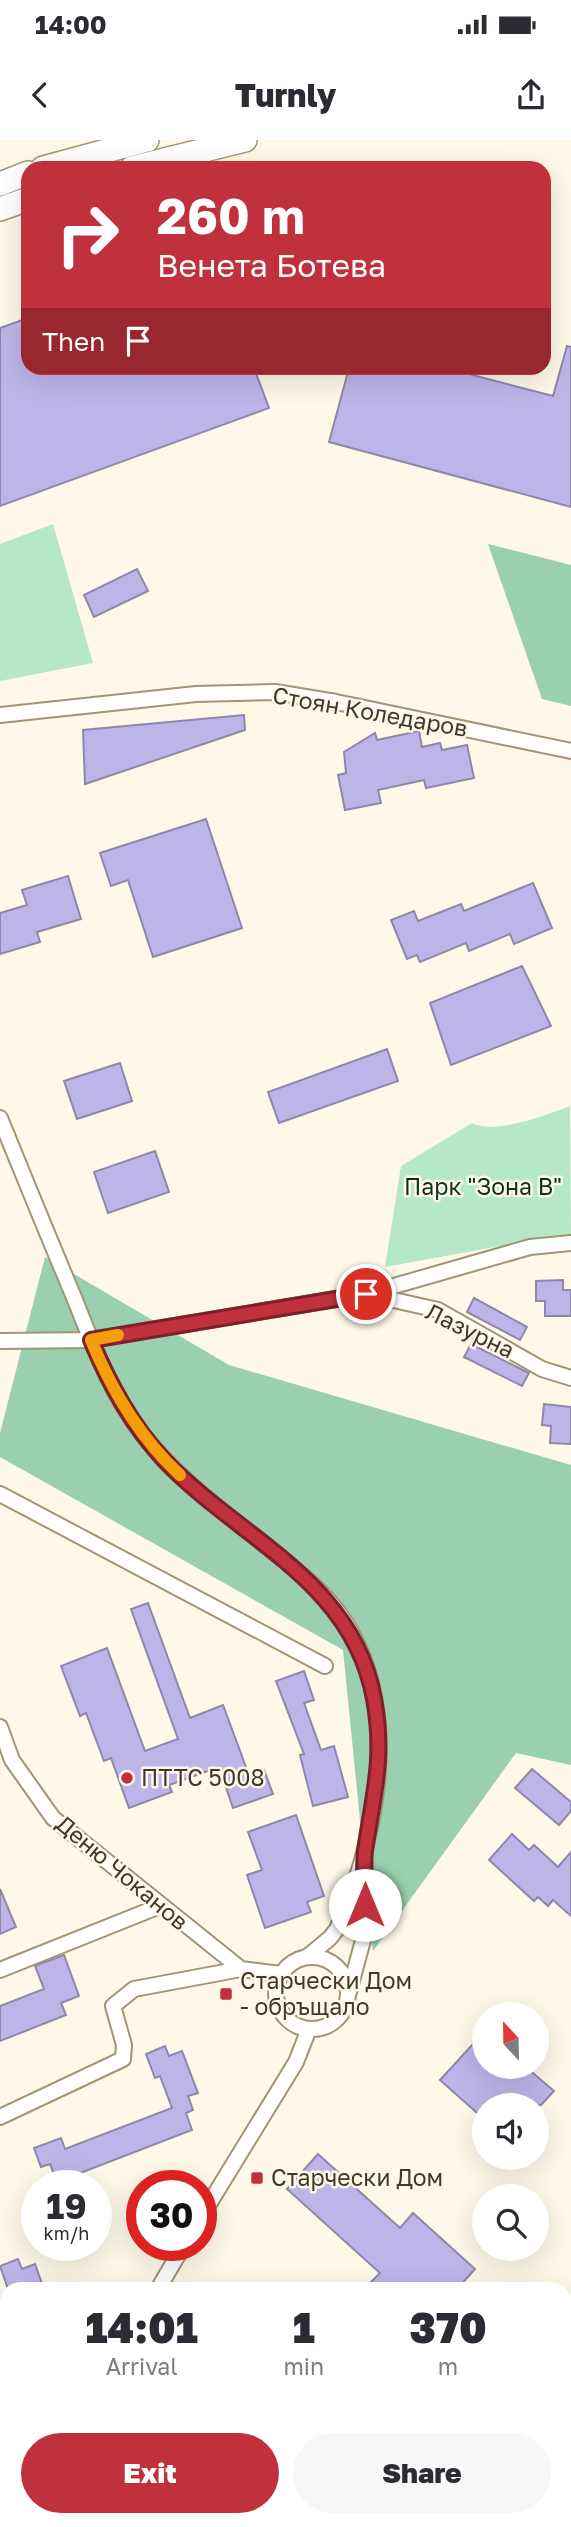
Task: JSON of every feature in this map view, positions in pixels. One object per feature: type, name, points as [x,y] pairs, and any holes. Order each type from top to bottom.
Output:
[{"type":"main road","points":[[69,161],[147,140]]},
{"type":"main road","points":[[160,161],[245,140]]},
{"type":"main road","points":[[0,184],[21,176]]},
{"type":"main road","points":[[0,209],[21,202]]},
{"type":"street","name":"Стоян Коледаров","points":[[0,715],[196,694],[275,692],[336,702],[571,751]]},
{"type":"street","points":[[0,1118],[91,1340],[117,1396],[140,1432],[180,1475],[314,1585],[346,1624],[370,1682],[378,1734],[379,1769],[365,1852],[365,1933],[345,2007],[332,2022],[323,2027],[309,2029],[292,2022],[280,2009],[276,1991],[281,1974],[288,1965],[307,1957],[337,1929],[365,1852]]},
{"type":"street","points":[[0,1341],[91,1340],[366,1294],[530,1247],[571,1243]]},
{"type":"street","name":"Лазурна","points":[[366,1294],[438,1310],[542,1369],[571,1378]]},
{"type":"street","points":[[0,1494],[98,1548],[325,1665]]},
{"type":"street","name":"Деню Чоканов","points":[[0,1727],[12,1760],[53,1818],[241,1969]]},
{"type":"street","points":[[0,1970],[160,1906]]},
{"type":"street","points":[[307,1957],[318,1957],[338,1967],[348,1986],[348,1997]]},
{"type":"street","points":[[0,2117],[123,2059],[124,2045],[113,2006],[134,1989],[241,1969],[281,1974]]},
{"type":"street","points":[[217,2191],[296,2062],[309,2029]]},
{"type":"street","points":[[162,2282],[175,2261]]},
{"type":"green space","points":[[53,524],[93,663],[0,681],[0,544]]},
{"type":"green space","points":[[488,544],[571,565],[571,706],[542,699]]},
{"type":"green space","name":"Парк \"Зона В\"","points":[[570,1106],[571,1239],[549,1237],[385,1267],[401,1166],[472,1123],[493,1127],[507,1125]]},
{"type":"green space","points":[[45,1257],[229,1365],[571,1465],[571,1765],[516,1753],[373,1951],[343,1650],[0,1457],[0,1433]]},
{"type":"building","points":[[21,320],[21,375],[257,375],[269,408],[0,506],[0,328]]},
{"type":"building","points":[[567,346],[571,347],[571,507],[329,442],[347,375],[473,375],[553,396]]},
{"type":"building","points":[[137,569],[148,591],[94,617],[84,595]]},
{"type":"building","points":[[244,715],[245,730],[85,784],[83,730]]},
{"type":"building","points":[[419,731],[422,747],[440,743],[442,750],[467,745],[474,778],[426,788],[424,780],[378,790],[381,803],[345,810],[338,775],[346,773],[344,752],[375,733],[377,740]]},
{"type":"building","points":[[206,819],[242,928],[153,957],[128,880],[111,886],[100,853]]},
{"type":"building","points":[[68,876],[81,919],[37,932],[40,942],[0,954],[0,913],[27,905],[22,890]]},
{"type":"building","points":[[533,883],[552,928],[514,944],[510,934],[469,951],[466,943],[420,962],[417,955],[407,959],[391,920],[414,911],[418,921],[461,904],[464,911]]},
{"type":"building","points":[[522,966],[551,1026],[451,1065],[430,1003]]},
{"type":"building","points":[[387,1049],[398,1081],[279,1123],[268,1092]]},
{"type":"building","points":[[120,1063],[132,1101],[77,1119],[64,1081]]},
{"type":"building","points":[[155,1151],[169,1192],[108,1213],[94,1172]]},
{"type":"building","points":[[563,1280],[563,1290],[571,1290],[571,1316],[545,1316],[545,1301],[536,1301],[536,1281]]},
{"type":"building","points":[[474,1298],[527,1327],[520,1340],[467,1312]]},
{"type":"building","points":[[471,1344],[529,1373],[522,1386],[464,1357]]},
{"type":"building","points":[[544,1404],[571,1407],[571,1444],[550,1443],[551,1426],[542,1425]]},
{"type":"building","points":[[148,1603],[190,1718],[223,1705],[249,1775],[264,1770],[273,1794],[233,1808],[219,1767],[169,1785],[172,1792],[129,1808],[111,1758],[104,1761],[86,1713],[80,1716],[61,1666],[107,1648],[145,1751],[178,1739],[131,1609]]},
{"type":"building","points":[[304,1671],[314,1700],[304,1703],[321,1750],[334,1746],[348,1797],[313,1806],[300,1755],[304,1754],[276,1681]]},
{"type":"building","points":[[532,1769],[571,1802],[571,1811],[559,1825],[515,1788]]},
{"type":"building","points":[[296,1815],[324,1896],[307,1902],[311,1912],[265,1928],[247,1875],[262,1870],[248,1832]]},
{"type":"building","points":[[512,1834],[529,1850],[534,1845],[558,1867],[571,1852],[571,1916],[553,1900],[548,1906],[538,1897],[534,1901],[489,1860]]},
{"type":"building","points":[[0,1889],[16,1927],[0,1934]]},
{"type":"building","points":[[64,1955],[79,1996],[61,2003],[66,2015],[0,2041],[0,2006],[44,1989],[35,1966]]},
{"type":"building","points":[[472,2045],[472,2079],[540,2079],[554,2091],[549,2096],[549,2093],[472,2093],[472,2108],[440,2080]]},
{"type":"building","points":[[165,2046],[169,2056],[182,2051],[198,2093],[188,2096],[193,2110],[186,2113],[192,2130],[88,2170],[52,2170],[50,2164],[41,2167],[34,2148],[61,2138],[65,2149],[172,2108],[160,2076],[155,2078],[146,2054]]},
{"type":"building","points":[[318,2154],[400,2228],[413,2213],[475,2269],[463,2282],[371,2282],[380,2273],[287,2189]]},
{"type":"building","points":[[18,2259],[22,2269],[35,2264],[41,2282],[6,2282],[0,2266]]},
{"type":"slow traffic","points":[[118,1335],[91,1340],[117,1396],[140,1432],[180,1475]]},
{"type":"place","name":"ПТТС 5008","points":[[127,1778]]},
{"type":"place","name":"Старчески Дом - обръщало","points":[[226,1994]]},
{"type":"place","name":"Старчески Дом","points":[[257,2178]]},
{"type":"route","points":[[365,1905],[365,1852],[373,1815],[379,1752],[374,1698],[356,1644],[346,1624],[314,1585],[180,1475],[155,1450],[117,1396],[91,1340],[366,1294]]}]
